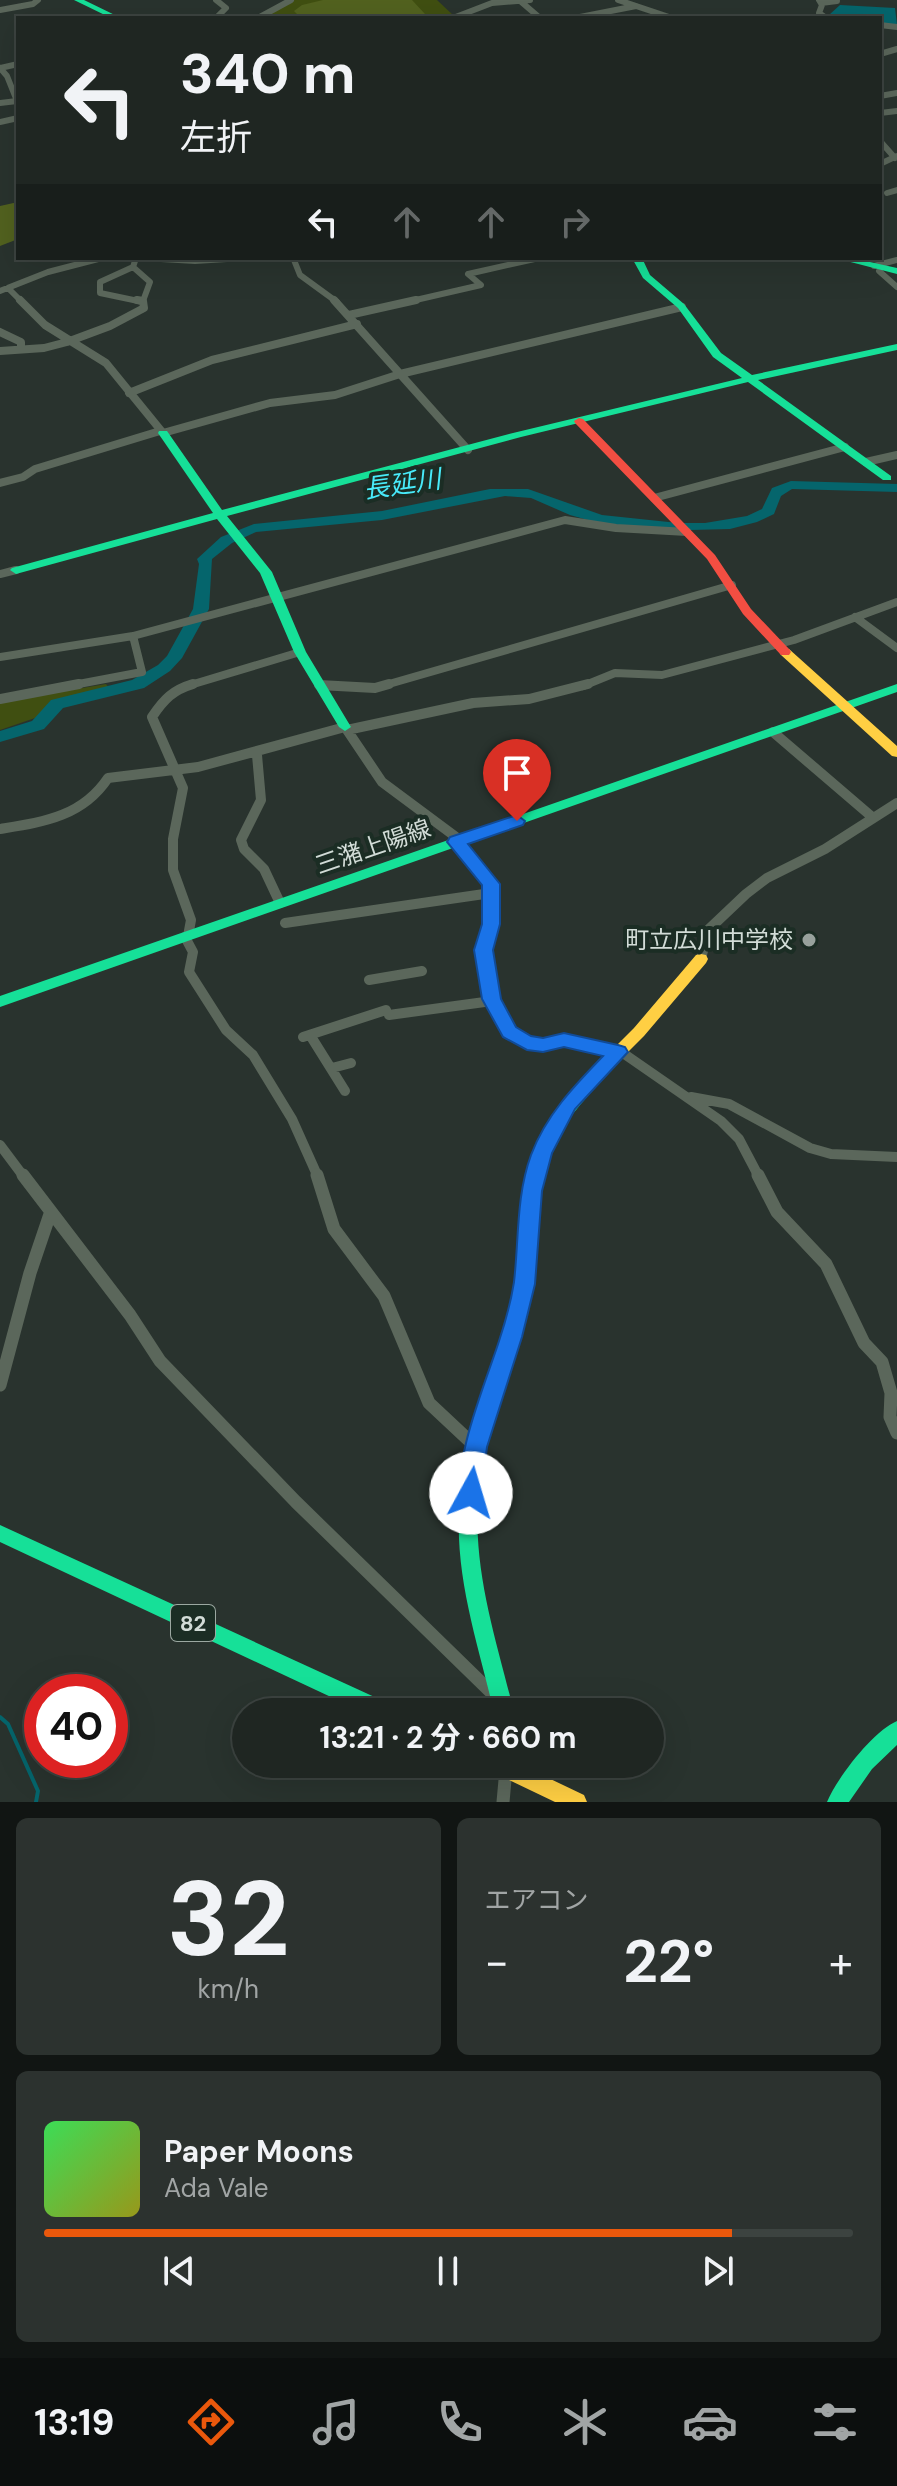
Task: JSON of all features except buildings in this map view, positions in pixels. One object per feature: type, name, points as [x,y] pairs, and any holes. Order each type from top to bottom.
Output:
[{"type":"main road","points":[[78,0],[113,16]]},
{"type":"main road","points":[[638,260],[646,276],[682,307],[717,355],[893,481]]},
{"type":"main road","points":[[850,260],[897,271]]},
{"type":"main road","points":[[16,570],[579,421],[750,378],[897,347]]},
{"type":"main road","points":[[579,421],[686,531],[777,645],[897,753]]},
{"type":"main road","points":[[161,432],[190,476],[258,558],[300,652],[346,728]]},
{"type":"main road","name":"三潴上陽線","points":[[0,1002],[897,688]]},
{"type":"main road","points":[[501,1698],[475,1578],[468,1516],[476,1447],[525,1284],[531,1191],[542,1153],[568,1104],[639,1032],[701,959]]},
{"type":"main road","name":"82","points":[[0,1533],[355,1698]]},
{"type":"main road","points":[[837,1802],[865,1762],[897,1731]]},
{"type":"main road","points":[[529,1778],[577,1802]]},
{"type":"street","points":[[0,10],[33,4],[38,0]]},
{"type":"street","points":[[216,0],[226,8],[218,16]]},
{"type":"street","points":[[262,16],[291,0]]},
{"type":"street","points":[[458,16],[492,3],[530,0]]},
{"type":"street","points":[[618,0],[666,16]]},
{"type":"street","points":[[520,1],[538,16]]},
{"type":"street","points":[[820,1],[837,1]]},
{"type":"street","points":[[585,16],[636,6]]},
{"type":"street","points":[[609,11],[615,16]]},
{"type":"street","points":[[0,68],[7,76],[16,98]]},
{"type":"street","points":[[887,193],[897,190]]},
{"type":"street","points":[[94,260],[48,272],[4,289],[45,325],[106,363],[161,432]]},
{"type":"street","points":[[178,260],[211,260]]},
{"type":"street","points":[[294,260],[300,275],[337,302],[468,450]]},
{"type":"street","points":[[349,315],[481,285],[468,274],[530,260]]},
{"type":"street","points":[[897,260],[884,261],[877,268],[897,287]]},
{"type":"street","points":[[0,351],[21,346],[48,347],[122,323],[144,308],[143,301],[150,282],[134,262],[100,282],[100,293],[143,301]]},
{"type":"street","points":[[0,483],[23,477],[35,469],[270,403],[335,395],[400,374],[682,307]]},
{"type":"street","points":[[129,393],[155,380],[241,350],[357,324]]},
{"type":"street","points":[[0,332],[21,342],[21,346]]},
{"type":"street","points":[[654,498],[845,447]]},
{"type":"street","points":[[866,462],[897,455]]},
{"type":"street","points":[[0,657],[133,636],[565,520],[616,528],[686,531]]},
{"type":"street","points":[[0,574],[16,570]]},
{"type":"street","points":[[319,685],[375,688],[732,585]]},
{"type":"street","points":[[0,829],[63,816],[91,803],[108,778],[174,773],[257,755],[346,728],[473,703],[529,699],[576,689],[615,673],[662,675],[777,645],[897,602]]},
{"type":"street","points":[[855,617],[897,648]]},
{"type":"street","points":[[0,699],[142,672],[133,636]]},
{"type":"street","points":[[300,652],[177,689],[169,694],[152,717],[183,788],[173,839],[173,870],[183,905],[191,920],[187,936],[193,952],[189,972],[226,1030],[253,1055],[292,1119],[321,1184],[334,1229],[384,1296],[424,1395],[476,1447]]},
{"type":"street","points":[[346,728],[382,782],[458,841],[491,884],[491,924],[484,950],[492,1001],[510,1032],[527,1043],[543,1045],[564,1040],[619,1052],[689,1097],[739,1139],[777,1212],[826,1264],[864,1343],[882,1362],[891,1393],[890,1417],[897,1433]]},
{"type":"street","points":[[773,732],[871,816]]},
{"type":"street","points":[[257,755],[262,803],[241,840],[244,849],[264,869],[280,903]]},
{"type":"street","points":[[701,959],[708,930],[746,894],[779,871],[825,849],[871,816],[897,803]]},
{"type":"street","points":[[285,923],[491,893]]},
{"type":"street","points":[[369,980],[422,971]]},
{"type":"street","points":[[345,1091],[307,1036],[388,1012],[492,1001]]},
{"type":"street","points":[[332,1068],[351,1063]]},
{"type":"street","points":[[689,1097],[741,1109],[810,1148],[831,1154],[897,1157]]},
{"type":"street","points":[[0,1145],[130,1315],[160,1361],[493,1698]]},
{"type":"street","points":[[0,1385],[30,1273],[50,1214]]},
{"type":"street","points":[[503,1778],[503,1802]]},
{"type":"green space","points":[[293,0],[437,0],[454,16],[265,16]]},
{"type":"green space","points":[[323,0],[412,0],[425,14],[299,16],[294,11],[302,5]]},
{"type":"green space","points":[[16,202],[16,240],[0,246],[0,206]]},
{"type":"green space","points":[[106,684],[110,689],[63,699],[49,705],[35,718],[0,730],[0,702]]},
{"type":"water","points":[[840,5],[895,8],[897,25],[882,24],[882,16],[829,15]]},
{"type":"waterway","name":"長延川","points":[[0,737],[38,725],[57,704],[138,684],[164,668],[174,658],[201,609],[204,559],[226,540],[254,528],[382,516],[475,495],[505,492],[536,495],[602,520],[678,528],[705,527],[752,519],[769,511],[775,494],[791,485],[897,488]]},
{"type":"waterway","points":[[0,1717],[8,1724],[38,1791],[36,1802]]},
{"type":"traffic: fast","points":[[78,0],[113,16]]},
{"type":"traffic: fast","points":[[638,260],[646,276],[681,306],[717,355],[887,478]]},
{"type":"traffic: fast","points":[[849,260],[897,271]]},
{"type":"traffic: fast","points":[[16,570],[517,435],[897,347]]},
{"type":"traffic: fast","points":[[163,433],[205,496],[266,572],[300,652],[345,727]]},
{"type":"traffic: fast","points":[[0,1002],[897,688]]},
{"type":"traffic: fast","points":[[501,1698],[471,1565],[470,1486],[482,1429],[524,1287],[533,1188],[541,1155],[564,1112],[595,1076]]},
{"type":"traffic: fast","points":[[0,1533],[355,1698]]},
{"type":"traffic: fast","points":[[837,1802],[865,1762],[897,1731]]},
{"type":"traffic: slow","points":[[785,652],[897,753]]},
{"type":"traffic: slow","points":[[595,1076],[639,1032],[701,959]]},
{"type":"traffic: slow","points":[[526,1778],[577,1802]]},
{"type":"traffic: jam","points":[[579,421],[711,557],[747,611],[785,652]]},
{"type":"place","name":"町立広川中学校","points":[[809,940]]},
{"type":"route","points":[[471,1493],[476,1447],[525,1284],[531,1191],[542,1153],[568,1104],[618,1052],[564,1040],[543,1045],[527,1043],[510,1032],[491,999],[484,950],[491,924],[491,884],[456,842],[517,821]]}]
